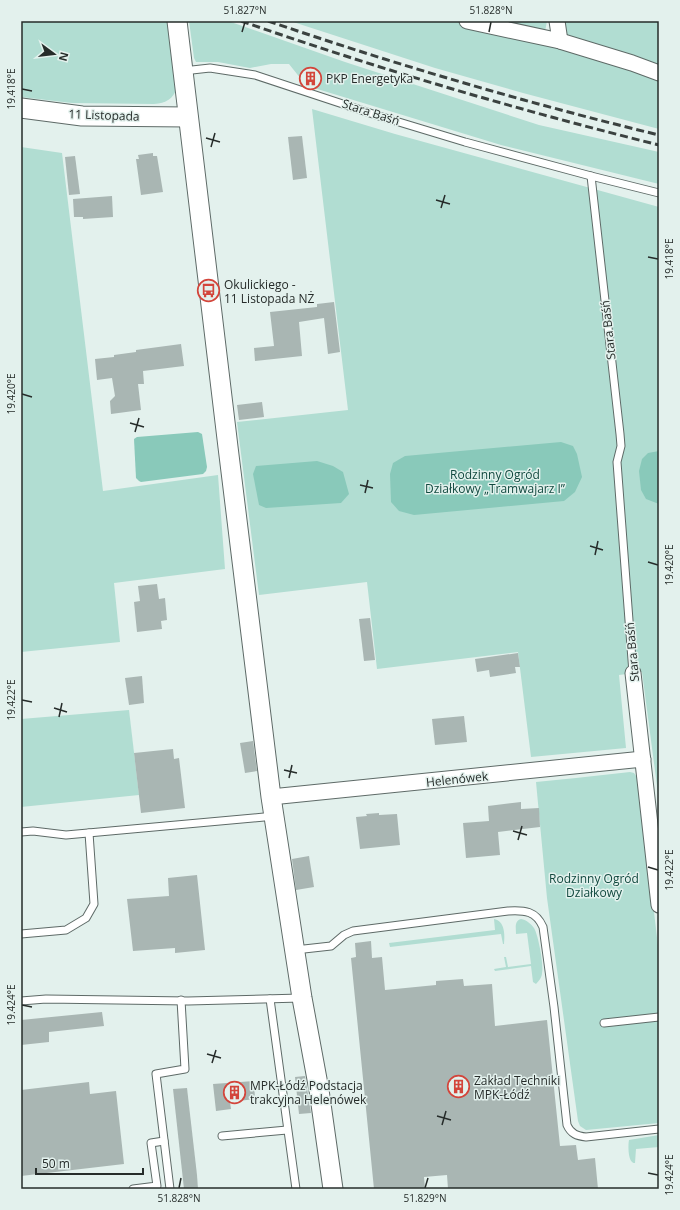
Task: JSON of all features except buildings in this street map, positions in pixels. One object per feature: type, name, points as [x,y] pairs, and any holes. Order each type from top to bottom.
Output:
[{"type":"street","points":[[177,21],[271,797],[294,950],[318,1082],[333,1189]]},
{"type":"street","points":[[467,21],[560,41],[632,63],[659,73]]},
{"type":"street","points":[[557,21],[560,41]]},
{"type":"street","name":"11 Listopada","points":[[21,108],[82,116],[188,117]]},
{"type":"street","name":"Stara Baśń","points":[[634,673],[657,875],[659,905]]},
{"type":"street","name":"Helenówek","points":[[271,797],[643,760]]},
{"type":"lane","name":"Stara Baśń","points":[[183,71],[210,68],[255,75],[379,116],[591,176],[620,434],[621,446],[617,462],[634,673]]},
{"type":"lane","points":[[591,176],[659,193]]},
{"type":"lane","points":[[21,832],[33,831],[66,835],[264,817]]},
{"type":"lane","points":[[21,934],[66,930],[86,918],[94,904],[89,833]]},
{"type":"lane","points":[[294,950],[331,946],[344,934],[353,931],[508,911],[523,911],[535,915],[544,927],[567,1125],[569,1129],[575,1135],[586,1137],[659,1129]]},
{"type":"lane","points":[[21,1001],[46,999],[181,1000],[302,998]]},
{"type":"lane","points":[[270,999],[296,1189]]},
{"type":"lane","points":[[170,1189],[156,1074],[185,1070],[181,1000]]},
{"type":"lane","points":[[604,1023],[659,1017]]},
{"type":"lane","points":[[222,1136],[288,1130]]},
{"type":"lane","points":[[133,1189],[157,1186],[151,1143],[164,1141]]},
{"type":"green space","points":[[21,21],[171,21],[177,88],[171,98],[162,103],[154,104],[72,103],[21,97]]},
{"type":"green space","points":[[189,21],[228,21],[345,62],[539,125],[659,152],[659,184],[501,145],[314,88],[320,75],[308,69],[301,79],[289,64],[271,64],[250,68],[218,62],[196,62],[194,58]]},
{"type":"green space","points":[[290,21],[547,21],[544,37],[566,43],[564,21],[659,21],[659,129],[435,68]]},
{"type":"green space","name":"Rodzinny Ogród Działkowy „Tramwajarz I”","points":[[312,109],[395,134],[659,207],[659,801],[642,672],[619,675],[626,748],[531,757],[518,652],[377,669],[367,582],[259,595],[237,422],[348,410]]},
{"type":"green space","points":[[21,147],[62,153],[103,491],[218,475],[225,569],[114,583],[120,642],[21,652]]},
{"type":"green space","points":[[129,710],[139,795],[21,807],[21,719]]},
{"type":"green space","name":"Rodzinny Ogród Działkowy","points":[[630,772],[634,773],[638,779],[659,954],[659,1123],[586,1130],[580,1126],[578,1121],[547,898],[536,782]]},
{"type":"green space","points":[[494,919],[500,922],[504,929],[504,944],[501,934],[390,947],[389,943],[495,930]]},
{"type":"green space","points":[[521,919],[529,922],[534,928],[539,943],[542,974],[536,984],[533,982],[531,966],[495,971],[494,969],[506,967],[504,957],[506,957],[508,967],[531,964],[527,933],[516,934],[516,923]]},
{"type":"green space","points":[[659,1135],[659,1147],[636,1149],[635,1163],[633,1163],[629,1155],[629,1140]]},
{"type":"shaded area","points":[[198,432],[202,434],[207,467],[203,474],[141,482],[136,478],[134,439],[137,437]]},
{"type":"shaded area","points":[[561,442],[573,446],[577,454],[582,477],[575,492],[564,501],[414,515],[399,511],[391,502],[390,474],[393,463],[405,456]]},
{"type":"shaded area","points":[[659,451],[659,504],[646,499],[641,490],[639,471],[642,459],[648,453]]},
{"type":"shaded area","points":[[317,461],[333,466],[343,472],[349,494],[341,503],[266,508],[259,505],[253,474],[256,466]]},
{"type":"railway","points":[[241,21],[345,56],[449,88],[554,118],[659,145]]},
{"type":"railway","points":[[268,21],[365,53],[462,82],[560,110],[659,135]]},
{"type":"place","name":"PKP Energetyka","points":[[311,78]]},
{"type":"place","name":"Okulickiego - 11 Listopada NŻ","points":[[209,291]]},
{"type":"place","name":"Zakład Techniki MPK-Łódź","points":[[459,1087]]},
{"type":"place","name":"MPK-Łódź Podstacja trakcyjna Helenówek","points":[[234,1092]]}]
